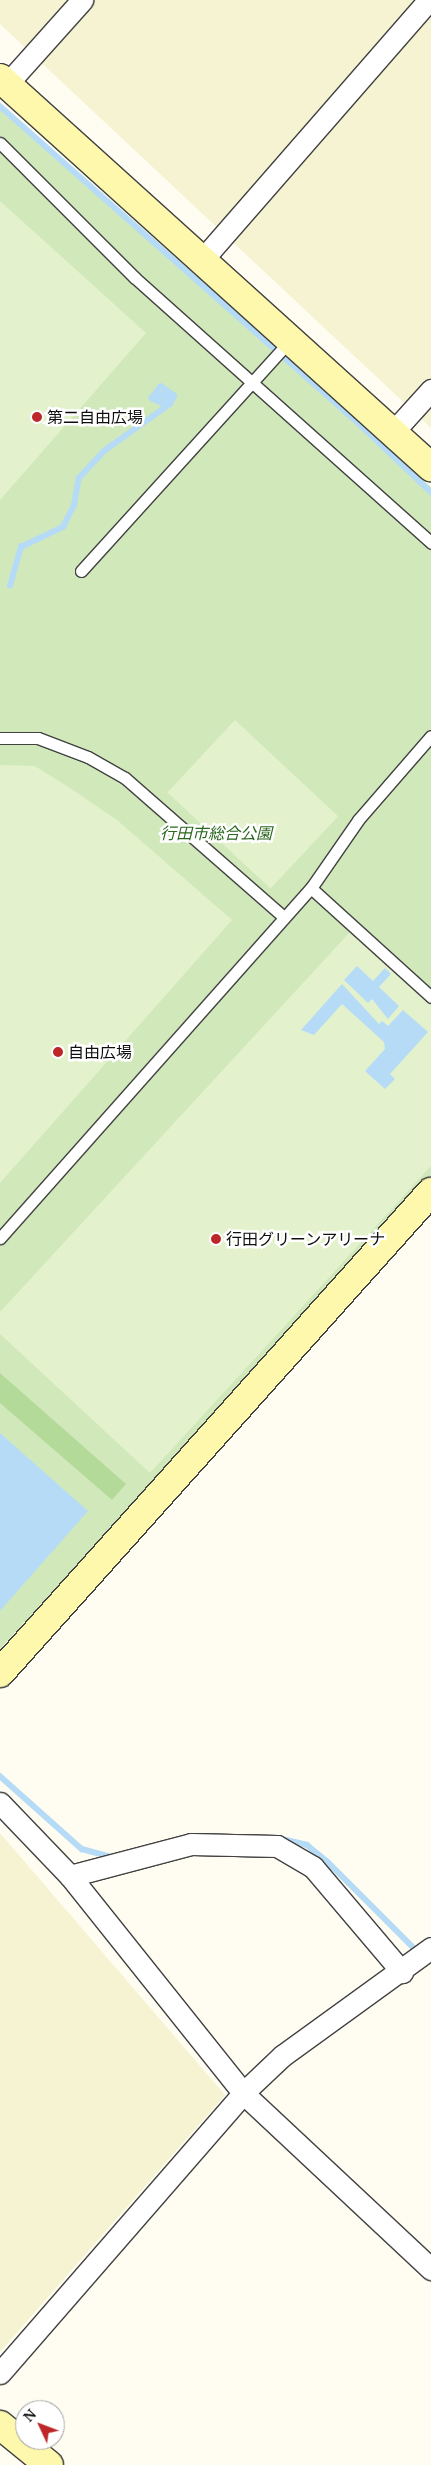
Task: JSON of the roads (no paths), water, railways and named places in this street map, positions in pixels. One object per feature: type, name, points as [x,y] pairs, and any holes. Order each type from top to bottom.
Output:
[{"type":"street","points":[[82,0],[4,81],[202,260],[292,337],[431,467]]},
{"type":"street","points":[[202,260],[429,0]]},
{"type":"street","points":[[393,432],[431,390]]},
{"type":"street","points":[[0,1673],[431,1193]]},
{"type":"street","points":[[0,1803],[70,1876],[243,2093],[431,2269]]},
{"type":"street","points":[[70,1876],[191,1844],[277,1846],[313,1866],[402,1972]]},
{"type":"street","points":[[0,2373],[243,2093],[282,2056],[402,1972],[431,1948]]},
{"type":"street","points":[[0,2424],[49,2465]]},
{"type":"lane","points":[[0,143],[134,277],[250,383],[431,543]]},
{"type":"lane","points":[[81,571],[292,337]]},
{"type":"lane","points":[[0,1238],[311,888],[358,820],[431,736]]},
{"type":"lane","points":[[0,738],[38,738],[88,756],[125,778],[284,917]]},
{"type":"lane","points":[[311,888],[431,997]]},
{"type":"water","points":[[357,966],[373,981],[385,968],[391,974],[379,987],[399,1006],[388,1019],[372,999],[368,1003],[344,980]]},
{"type":"water","points":[[342,984],[379,1024],[382,1021],[388,1026],[403,1010],[428,1032],[390,1074],[395,1079],[385,1089],[365,1071],[385,1049],[384,1042],[342,1004],[314,1035],[301,1030]]},
{"type":"water","points":[[0,1433],[88,1511],[0,1611]]},
{"type":"waterway","points":[[0,106],[353,418],[431,492]]},
{"type":"waterway","points":[[10,586],[21,547],[63,527],[74,505],[79,478],[104,451],[170,404],[174,396],[161,387],[152,398],[162,403],[168,399],[167,394],[157,396],[163,396]]},
{"type":"waterway","points":[[0,1776],[82,1849],[109,1856]]},
{"type":"waterway","points":[[282,1839],[307,1845],[328,1862],[418,1952]]},
{"type":"place","name":"第二自由広場","points":[[37,417]]},
{"type":"place","name":"自由広場","points":[[58,1052]]},
{"type":"place","name":"行田グリーンアリーナ","points":[[216,1239]]},
{"type":"park label","name":"行田市総合公園","points":[[216,833]]}]
